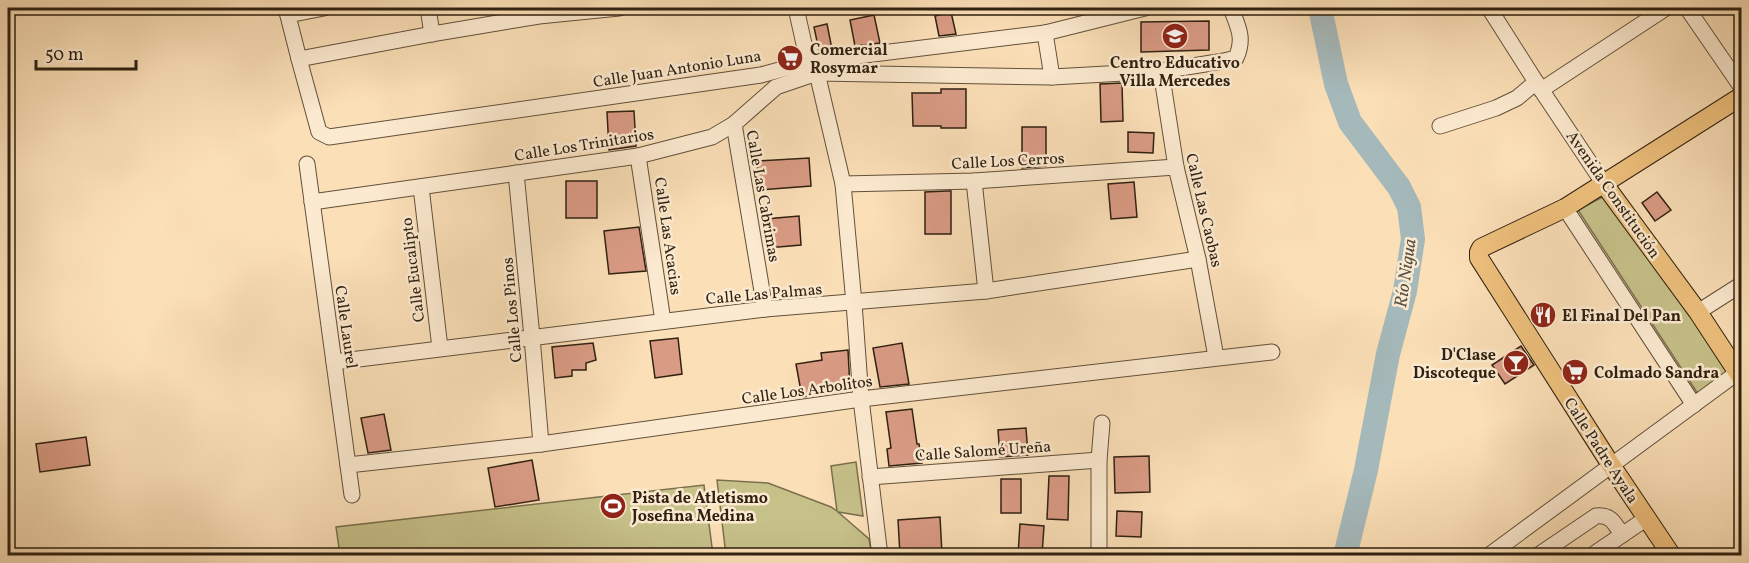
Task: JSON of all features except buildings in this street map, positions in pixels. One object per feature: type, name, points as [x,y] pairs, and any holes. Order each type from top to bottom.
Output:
[{"type":"main road","points":[[1565,208],[1742,96]]},
{"type":"main road","name":"Avenida Constitución","points":[[1604,184],[1698,312],[1739,376]]},
{"type":"main road","name":"Calle Padre Ayala","points":[[1565,208],[1481,248],[1479,258],[1611,465],[1672,555]]},
{"type":"street","points":[[324,8],[287,11],[299,60],[539,16],[619,8]]},
{"type":"street","points":[[428,8],[432,34]]},
{"type":"street","points":[[796,8],[843,184],[861,399],[880,555]]},
{"type":"street","name":"Calle Juan Antonio Luna","points":[[299,60],[319,132],[328,137],[1045,33],[1144,8]]},
{"type":"street","name":"Calle Los Trinitarios","points":[[312,202],[638,156],[712,137],[734,124],[776,87],[812,67],[1052,77],[1161,71],[1224,61],[1236,58],[1241,47],[1240,34],[1231,8]]},
{"type":"street","name":"Avenida Constitución","points":[[1489,8],[1604,184]]},
{"type":"street","points":[[1440,126],[1496,108],[1517,98],[1666,8]]},
{"type":"street","points":[[1687,8],[1742,88]]},
{"type":"street","points":[[1045,33],[1052,77]]},
{"type":"street","name":"Calle Las Caobas","points":[[1161,71],[1176,167],[1198,259],[1216,357]]},
{"type":"street","name":"Calle Las Cabrimas","points":[[734,124],[765,309]]},
{"type":"street","name":"Calle Las Acacias","points":[[638,156],[663,321]]},
{"type":"street","name":"Calle Laurel","points":[[306,164],[352,495]]},
{"type":"street","name":"Calle Los Cerros","points":[[843,184],[974,181],[1176,167]]},
{"type":"street","name":"Calle Los Pinos","points":[[516,173],[541,444]]},
{"type":"street","points":[[974,181],[986,291]]},
{"type":"street","name":"Calle Eucalipto","points":[[421,187],[440,348]]},
{"type":"street","points":[[1565,208],[1694,405]]},
{"type":"street","name":"Calle Las Palmas","points":[[334,362],[765,309],[986,291],[1198,259]]},
{"type":"street","points":[[1698,312],[1742,284]]},
{"type":"street","name":"Calle Los Arbolitos","points":[[348,465],[541,444],[861,399],[1272,352]]},
{"type":"street","points":[[1488,555],[1694,405],[1739,376]]},
{"type":"street","points":[[1097,555],[1099,552],[1099,460],[1102,423]]},
{"type":"street","name":"Calle Salomé Ureña","points":[[870,477],[1099,460]]},
{"type":"street","points":[[1537,555],[1596,516],[1610,518],[1622,535]]},
{"type":"street","points":[[1591,555],[1647,518]]},
{"type":"shaded area","points":[[1608,194],[1732,369],[1698,394],[1578,210]]},
{"type":"shaded area","points":[[856,462],[863,516],[838,512],[869,539],[872,555],[726,555],[717,480],[768,483],[837,511],[831,466]]},
{"type":"shaded area","name":"Pista de Atletismo Josefina Medina","points":[[704,485],[713,555],[340,555],[336,527]]},
{"type":"waterway","name":"Río Nigua","points":[[1320,8],[1336,84],[1350,122],[1399,187],[1409,207],[1413,239],[1405,291],[1388,354],[1366,470],[1345,556]]},
{"type":"place","name":"Centro Educativo Villa Mercedes","points":[[1175,36]]},
{"type":"place","name":"Comercial Rosymar","points":[[790,58]]},
{"type":"place","name":"El Final Del Pan","points":[[1543,315]]},
{"type":"place","name":"D'Clase Discoteque","points":[[1516,363]]},
{"type":"place","name":"Colmado Sandra","points":[[1575,372]]},
{"type":"place","name":"Pista de Atletismo Josefina Medina","points":[[613,506]]}]
